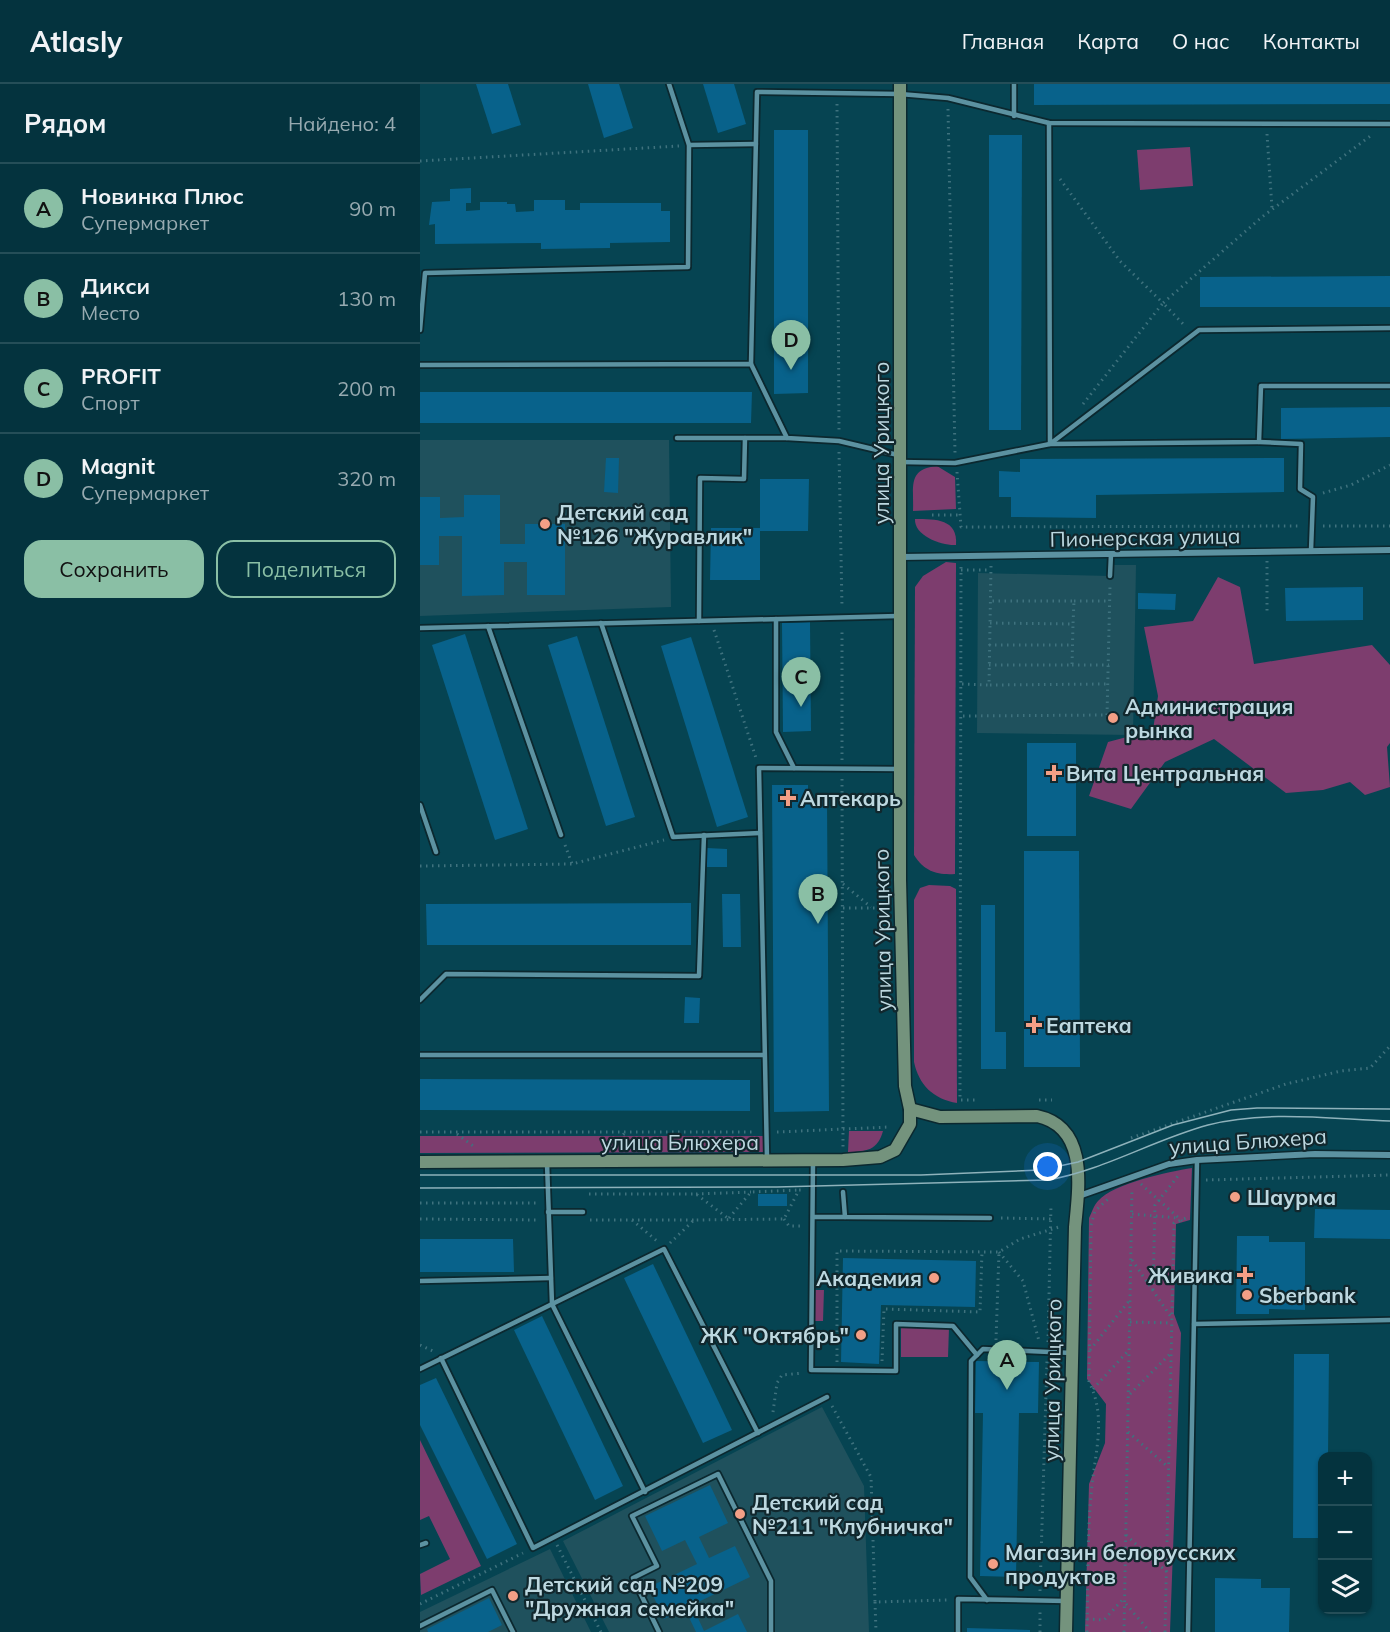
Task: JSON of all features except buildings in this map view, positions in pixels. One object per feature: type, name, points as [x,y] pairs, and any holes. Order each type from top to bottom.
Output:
[{"type":"street","name":"улица Урицкого","points":[[900,89],[904,1086],[910,1109],[940,1118],[1036,1116],[1047,1118],[1069,1136],[1074,1148],[1078,1162],[1078,1197],[1075,1227],[1066,1632]]},
{"type":"street","name":"Пионерская улица","points":[[901,557],[1390,550]]},
{"type":"street","name":"улица Блюхера","points":[[420,1162],[767,1161],[880,1157],[895,1150],[910,1124],[910,1109]]},
{"type":"street","name":"улица Блюхера","points":[[1078,1197],[1169,1164],[1197,1160],[1315,1154],[1390,1155]]},
{"type":"lane","points":[[420,330],[425,273],[688,267],[689,145],[669,84]]},
{"type":"lane","points":[[792,84],[792,92]]},
{"type":"lane","points":[[1014,84],[1014,116]]},
{"type":"lane","points":[[788,438],[751,364],[757,92],[900,89],[948,98],[1049,123],[1388,124]]},
{"type":"lane","points":[[1049,123],[1050,444]]},
{"type":"lane","points":[[689,145],[756,144]]},
{"type":"lane","points":[[1050,444],[1199,330],[1390,328]]},
{"type":"lane","points":[[420,365],[751,364]]},
{"type":"lane","points":[[1259,442],[1261,386],[1390,386]]},
{"type":"lane","points":[[677,438],[788,438],[839,441],[901,459],[955,463],[1050,444],[1259,442],[1301,444],[1300,489],[1313,497],[1311,551]]},
{"type":"lane","points":[[699,621],[700,478],[744,479],[745,438]]},
{"type":"lane","points":[[1110,554],[1110,576]]},
{"type":"lane","points":[[420,628],[901,616]]},
{"type":"lane","points":[[776,619],[776,732],[794,768]]},
{"type":"lane","points":[[601,623],[673,837],[760,833]]},
{"type":"lane","points":[[488,626],[561,835]]},
{"type":"lane","points":[[767,1161],[759,768],[901,769]]},
{"type":"lane","points":[[420,805],[436,852]]},
{"type":"lane","points":[[420,1000],[446,974],[699,976],[704,835]]},
{"type":"lane","points":[[420,1055],[764,1055]]},
{"type":"lane","points":[[813,1160],[812,1370],[896,1371],[896,1324],[953,1326],[977,1355]]},
{"type":"lane","points":[[1188,1632],[1197,1160]]},
{"type":"lane","points":[[547,1163],[552,1304],[645,1492]]},
{"type":"lane","points":[[843,1192],[844,1217]]},
{"type":"lane","points":[[548,1212],[583,1212]]},
{"type":"lane","points":[[813,1217],[990,1218]]},
{"type":"lane","points":[[420,1369],[664,1249],[758,1433]]},
{"type":"lane","points":[[420,1281],[551,1278]]},
{"type":"lane","points":[[1194,1324],[1390,1320]]},
{"type":"lane","points":[[987,1600],[970,1576],[971,1361],[984,1350],[1072,1353]]},
{"type":"lane","points":[[441,1358],[533,1548],[827,1397]]},
{"type":"lane","points":[[659,1632],[633,1578],[657,1566],[632,1516],[718,1474],[771,1581],[771,1632]]},
{"type":"lane","points":[[420,1545],[426,1543]]},
{"type":"lane","points":[[420,1626],[492,1590],[513,1632]]},
{"type":"lane","points":[[958,1632],[958,1599],[1066,1601]]},
{"type":"path","points":[[948,98],[955,463],[961,527],[1390,526]]},
{"type":"path","points":[[1266,123],[1272,209]]},
{"type":"path","points":[[1079,408],[1163,303],[1272,209],[1388,124]]},
{"type":"path","points":[[420,161],[689,145]]},
{"type":"path","points":[[1049,166],[1120,261],[1194,334]]},
{"type":"path","points":[[1313,497],[1327,490],[1351,485],[1390,465]]},
{"type":"path","points":[[932,515],[960,515]]},
{"type":"path","points":[[1267,552],[1267,614]]},
{"type":"path","points":[[989,685],[991,555]]},
{"type":"path","points":[[960,1100],[962,563]]},
{"type":"path","points":[[961,570],[991,570]]},
{"type":"path","points":[[963,716],[1107,716],[1110,576]]},
{"type":"path","points":[[990,601],[1110,602]]},
{"type":"path","points":[[1072,665],[1074,601]]},
{"type":"path","points":[[710,620],[759,768]]},
{"type":"path","points":[[990,623],[1073,624]]},
{"type":"path","points":[[989,645],[1073,645]]},
{"type":"path","points":[[989,664],[1109,665]]},
{"type":"path","points":[[962,684],[1108,684]]},
{"type":"path","points":[[842,801],[882,802]]},
{"type":"path","points":[[561,835],[572,864]]},
{"type":"path","points":[[420,866],[572,864],[673,837]]},
{"type":"path","points":[[843,884],[872,908]]},
{"type":"path","points":[[843,908],[883,908]]},
{"type":"path","points":[[1131,1138],[1286,1084],[1341,1071],[1370,1068],[1390,1046]]},
{"type":"path","points":[[420,1132],[766,1132],[889,1127]]},
{"type":"path","points":[[1198,1180],[1390,1174]]},
{"type":"path","points":[[1153,1290],[1155,1205],[1178,1176]]},
{"type":"path","points":[[1132,1214],[1181,1220],[1140,1184]]},
{"type":"path","points":[[1123,1191],[1132,1186],[1124,1632]]},
{"type":"path","points":[[784,1219],[799,1190]]},
{"type":"path","points":[[589,1194],[696,1194],[813,1190]]},
{"type":"path","points":[[728,1219],[751,1192]]},
{"type":"path","points":[[696,1194],[728,1219]]},
{"type":"path","points":[[1087,1632],[1092,1485],[1097,1453],[1098,1400],[1089,1382],[1092,1218],[1101,1203],[1113,1195]]},
{"type":"path","points":[[420,1203],[548,1203]]},
{"type":"path","points":[[1040,1632],[1052,1204]]},
{"type":"path","points":[[990,1218],[1051,1219]]},
{"type":"path","points":[[632,1220],[664,1249],[694,1220],[784,1219]]},
{"type":"path","points":[[784,1219],[789,1227],[813,1226]]},
{"type":"path","points":[[1165,1632],[1174,1223]]},
{"type":"path","points":[[837,1366],[837,1251],[999,1252],[1020,1239],[1050,1232],[1059,1227]]},
{"type":"path","points":[[881,1367],[884,1309],[980,1312],[982,1252]]},
{"type":"path","points":[[996,1350],[999,1252]]},
{"type":"path","points":[[999,1252],[1023,1281],[1032,1324],[1040,1345],[1048,1352]]},
{"type":"path","points":[[1131,1258],[1172,1318]]},
{"type":"path","points":[[1090,1350],[1130,1299]]},
{"type":"path","points":[[1130,1322],[1172,1323]]},
{"type":"path","points":[[1093,1389],[1130,1349]]},
{"type":"path","points":[[1129,1395],[1171,1353]]},
{"type":"path","points":[[765,1429],[772,1413],[777,1383],[782,1375],[800,1374],[812,1370]]},
{"type":"path","points":[[827,1397],[871,1477],[876,1632]]},
{"type":"path","points":[[1128,1432],[1168,1467]]},
{"type":"path","points":[[1126,1535],[1167,1572]]},
{"type":"path","points":[[554,1538],[602,1632]]},
{"type":"path","points":[[420,1602],[533,1548]]},
{"type":"path","points":[[1087,1619],[1104,1620],[1125,1597]]},
{"type":"path","points":[[875,1602],[958,1599]]},
{"type":"path","points":[[1125,1602],[1150,1632]]},
{"type":"shaded area","points":[[1190,147],[1193,186],[1140,190],[1137,150]]},
{"type":"shaded area","name":"Детский сад №126 \"Журавлик\"","points":[[420,440],[669,440],[671,607],[420,616]]},
{"type":"shaded area","points":[[937,466],[955,477],[956,509],[913,511],[913,487],[916,475],[927,468]]},
{"type":"shaded area","points":[[915,519],[938,520],[949,525],[956,536],[956,545],[930,539],[919,530]]},
{"type":"shaded area","points":[[946,562],[956,563],[955,874],[937,873],[927,869],[914,855],[915,587],[923,576]]},
{"type":"shaded area","points":[[1114,565],[1136,565],[1133,735],[977,733],[978,573],[1110,576],[1114,574]]},
{"type":"shaded area","points":[[1218,577],[1240,587],[1254,664],[1372,645],[1390,665],[1390,743],[1387,747],[1390,787],[1365,795],[1350,782],[1323,790],[1286,793],[1214,739],[1165,762],[1131,809],[1089,796],[1108,742],[1153,730],[1158,696],[1144,627],[1193,621]]},
{"type":"shaded area","points":[[929,885],[950,886],[956,889],[957,1103],[941,1098],[928,1090],[919,1078],[914,1062],[914,900],[920,888]]},
{"type":"shaded area","points":[[849,1131],[883,1131],[878,1142],[870,1149],[848,1152]]},
{"type":"shaded area","points":[[420,1136],[766,1136],[767,1152],[420,1153]]},
{"type":"shaded area","points":[[1192,1168],[1190,1220],[1176,1224],[1174,1314],[1181,1333],[1170,1632],[1085,1632],[1089,1484],[1105,1443],[1106,1404],[1087,1379],[1089,1218],[1098,1201],[1116,1189],[1142,1179]]},
{"type":"shaded area","points":[[815,1290],[824,1290],[823,1321],[815,1321]]},
{"type":"shaded area","points":[[901,1328],[949,1328],[948,1357],[901,1357]]},
{"type":"shaded area","name":"Детский сад №211 \"Клубничка\"","points":[[822,1407],[864,1486],[869,1632],[609,1632],[563,1541]]},
{"type":"shaded area","points":[[420,1440],[481,1566],[421,1595],[420,1574],[450,1559],[429,1516],[420,1520]]},
{"type":"shaded area","name":"Детский сад №209 \"Дружная семейка\"","points":[[550,1549],[591,1632],[420,1632],[420,1612]]},
{"type":"tram line","points":[[420,1175],[921,1175],[1041,1170],[1078,1162],[1173,1125],[1231,1110],[1257,1108],[1390,1109]]},
{"type":"tram line","points":[[420,1188],[777,1187],[1048,1180],[1089,1169],[1188,1131],[1230,1120],[1299,1117],[1390,1121]]},
{"type":"place","name":"Magnit","points":[[791,370]]},
{"type":"place","name":"Детский сад №126 \"Журавлик\"","points":[[545,524]]},
{"type":"place","name":"PROFIT","points":[[801,707]]},
{"type":"place","name":"Администрация рынка","points":[[1113,718]]},
{"type":"place","name":"Вита Центральная","points":[[1054,773]]},
{"type":"place","name":"Аптекарь","points":[[788,798]]},
{"type":"place","name":"Дикси","points":[[818,924]]},
{"type":"place","name":"Еаптека","points":[[1034,1025]]},
{"type":"place","name":"Шаурма","points":[[1235,1197]]},
{"type":"place","name":"Живика","points":[[1245,1275]]},
{"type":"place","name":"Академия","points":[[934,1278]]},
{"type":"place","name":"Sberbank","points":[[1247,1295]]},
{"type":"place","name":"ЖК \"Октябрь\"","points":[[861,1335]]},
{"type":"place","name":"Новинка Плюс","points":[[1007,1390]]},
{"type":"place","name":"Детский сад №211 \"Клубничка\"","points":[[740,1514]]},
{"type":"place","name":"Магазин белорусских продуктов","points":[[993,1564]]},
{"type":"place","name":"Детский сад №209 \"Дружная семейка\"","points":[[513,1596]]}]
